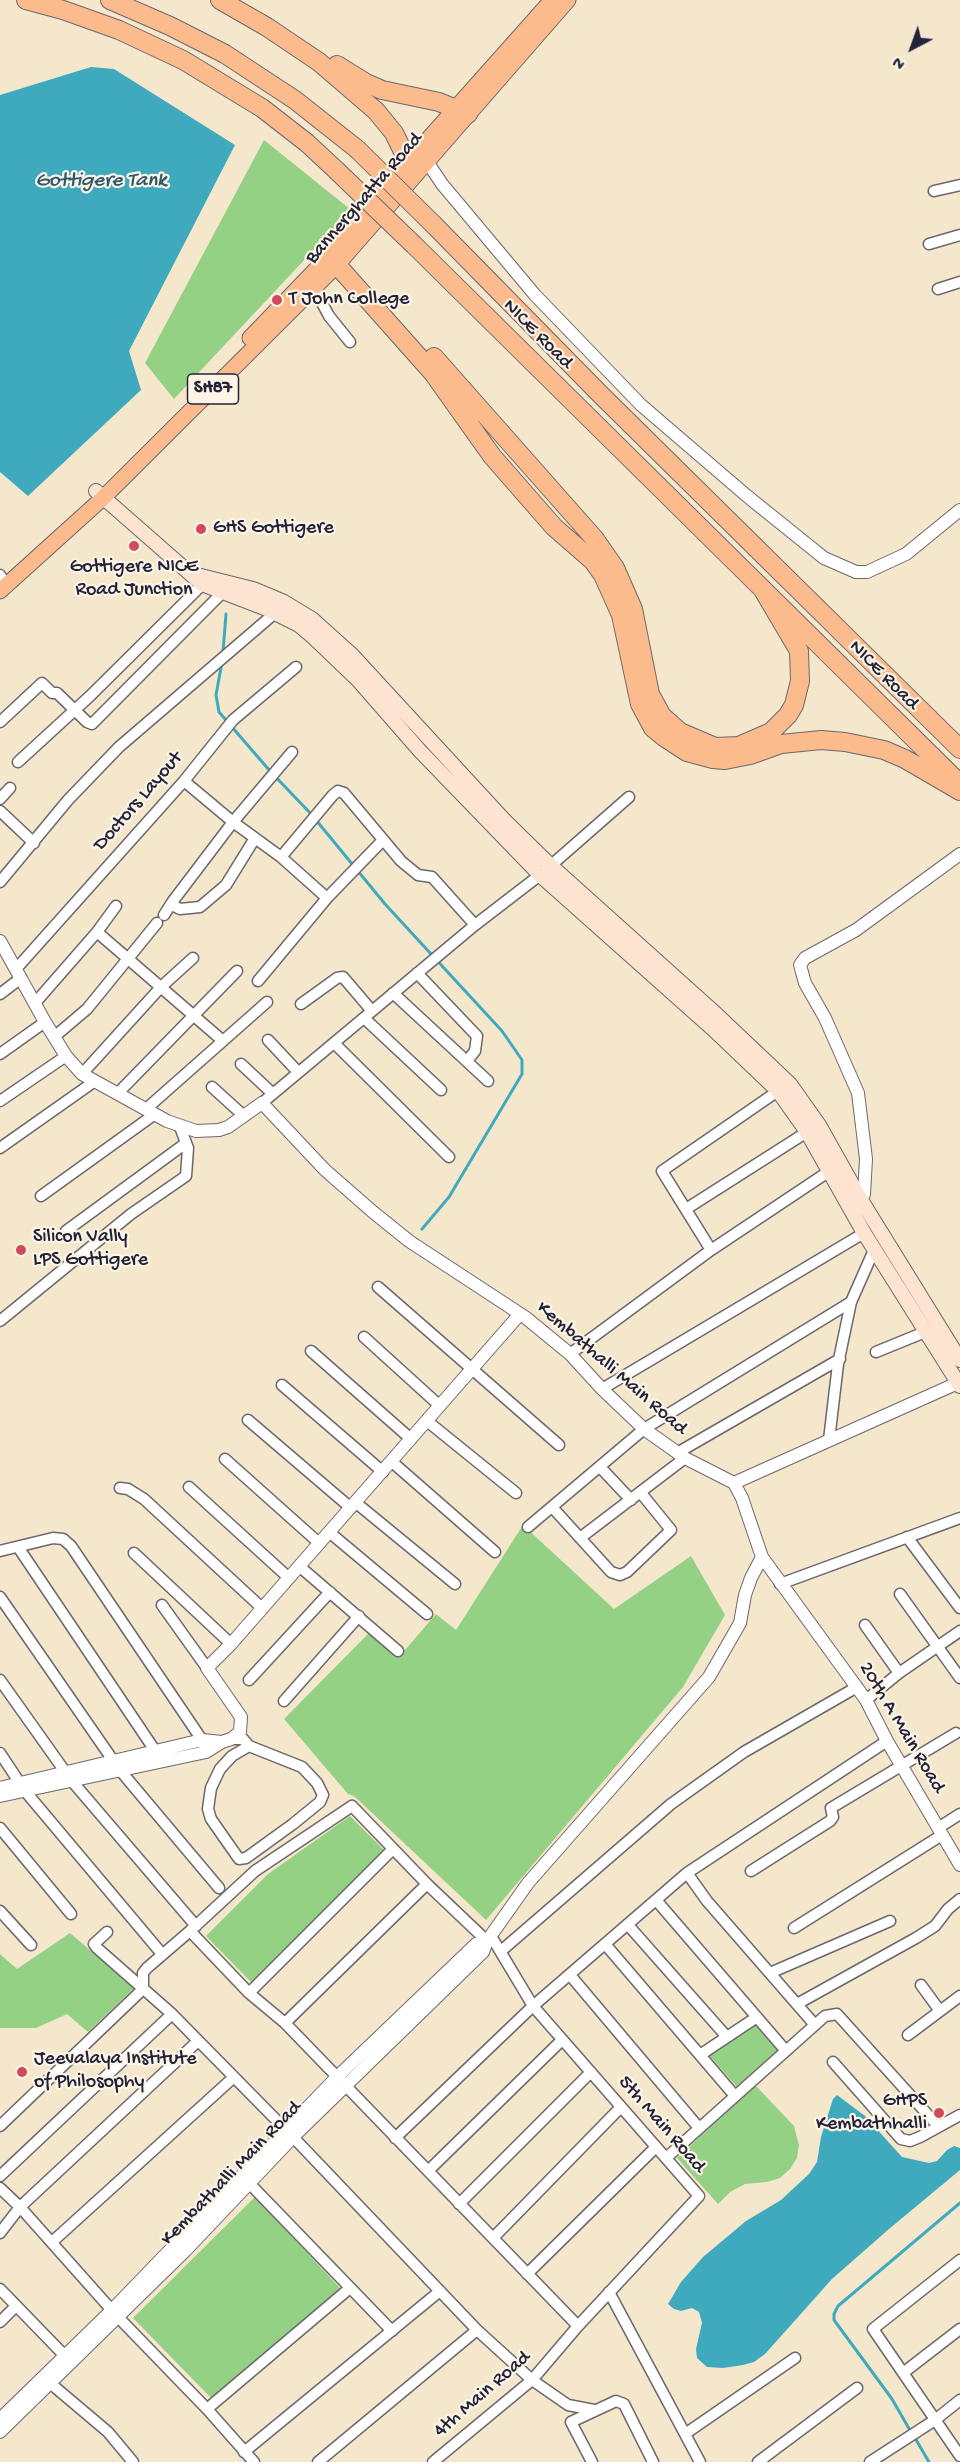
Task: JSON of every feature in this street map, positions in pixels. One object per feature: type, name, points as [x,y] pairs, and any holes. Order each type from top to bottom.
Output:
[{"type":"highway","name":"NICE Road","points":[[26,0],[63,10],[119,30],[183,60],[262,108],[307,143],[414,245],[960,784]]},
{"type":"highway","name":"NICE Road","points":[[110,0],[170,26],[225,54],[295,100],[357,149],[608,402],[960,749]]},
{"type":"highway","points":[[233,3],[366,83],[382,90],[439,102],[462,111]]},
{"type":"highway","points":[[233,3],[319,62],[376,111],[416,166]]},
{"type":"highway","points":[[337,257],[594,538],[607,556],[633,609],[654,706],[680,732],[715,747],[739,746],[771,732],[794,705],[800,681],[799,651],[763,590]]},
{"type":"highway","points":[[337,257],[433,373],[499,464],[554,527],[593,561],[603,574],[621,615],[640,704],[653,728],[687,752],[725,760],[750,755],[781,744],[821,740],[884,750],[905,759],[960,791]]},
{"type":"main road","name":"Bannerghatta Road","points":[[1,581],[100,494],[314,288],[337,257],[416,166],[552,0]]},
{"type":"main road","name":"Bannerghatta Road","points":[[462,111],[568,0]]},
{"type":"main road","name":"Bannerghatta Road","points":[[100,494],[198,393],[337,257]]},
{"type":"main road","points":[[100,494],[170,558],[201,579],[223,592],[275,613],[311,635],[358,680],[420,751],[778,1091],[807,1132],[828,1172],[855,1204],[960,1360]]},
{"type":"main road","points":[[201,579],[253,589],[284,602],[312,619],[352,655],[545,870],[672,974],[790,1084],[819,1125],[855,1204],[864,1233],[959,1384]]},
{"type":"street","points":[[416,166],[442,184],[535,295],[640,405],[824,558],[856,572],[867,572],[906,554],[960,510]]},
{"type":"street","points":[[934,191],[960,185]]},
{"type":"street","points":[[929,244],[960,235]]},
{"type":"street","points":[[938,289],[960,282]]},
{"type":"street","points":[[314,288],[329,316],[350,342]]},
{"type":"street","points":[[18,762],[74,710],[201,579]]},
{"type":"street","points":[[0,722],[40,684],[52,693],[57,693],[87,723],[92,724],[223,592]]},
{"type":"street","points":[[0,882],[68,800],[119,747],[275,613]]},
{"type":"street","name":"Doctors Layout","points":[[0,994],[184,781],[229,725],[296,667]]},
{"type":"street","points":[[54,1037],[87,1009],[161,919],[233,822],[292,752]]},
{"type":"street","points":[[184,781],[233,822],[281,857],[327,898]]},
{"type":"street","points":[[0,799],[10,788]]},
{"type":"street","points":[[281,857],[333,795],[338,792],[344,793],[413,872],[432,877],[475,925]]},
{"type":"street","points":[[0,941],[54,1037],[66,1056],[82,1074],[180,1127],[196,1131],[219,1130],[262,1103],[475,925],[545,870],[629,797]]},
{"type":"street","points":[[0,811],[34,843]]},
{"type":"street","points":[[172,902],[180,909],[200,907],[226,885],[255,838]]},
{"type":"street","points":[[258,981],[327,898],[383,840]]},
{"type":"street","points":[[855,1204],[865,1185],[866,1159],[858,1093],[825,1018],[805,982],[800,965],[805,958],[856,930],[960,854]]},
{"type":"street","points":[[34,1003],[98,932],[116,906]]},
{"type":"street","points":[[98,932],[223,1041]]},
{"type":"street","points":[[82,1074],[161,987],[193,958]]},
{"type":"street","points":[[118,1093],[237,971]]},
{"type":"street","points":[[417,973],[477,1036],[475,1052],[467,1061]]},
{"type":"street","points":[[301,1004],[337,978],[343,977],[368,1014],[441,1090]]},
{"type":"street","points":[[393,993],[488,1081]]},
{"type":"street","points":[[41,1196],[151,1111],[267,1002]]},
{"type":"street","points":[[0,1053],[45,1022]]},
{"type":"street","points":[[268,1040],[298,1072]]},
{"type":"street","points":[[334,1043],[449,1157]]},
{"type":"street","points":[[0,1101],[66,1056]]},
{"type":"street","points":[[241,1064],[272,1093]]},
{"type":"street","points":[[0,1148],[95,1081]]},
{"type":"street","points":[[212,1087],[244,1116]]},
{"type":"street","points":[[711,1250],[662,1171],[778,1091]]},
{"type":"street","name":"Kembathalli Main Road","points":[[262,1103],[325,1170],[409,1241],[520,1314],[570,1353],[602,1389],[644,1429],[681,1456],[734,1483]]},
{"type":"street","points":[[0,1321],[131,1214],[186,1176],[188,1148],[180,1127]]},
{"type":"street","points":[[686,1209],[807,1132]]},
{"type":"street","points":[[66,1231],[186,1143]]},
{"type":"street","points":[[570,1353],[711,1250],[828,1172]]},
{"type":"street","points":[[602,1389],[864,1233]]},
{"type":"street","points":[[829,1440],[840,1359],[851,1302],[874,1250]]},
{"type":"street","points":[[378,1287],[559,1445]]},
{"type":"street","points":[[528,1527],[644,1429],[851,1302]]},
{"type":"street","points":[[207,1668],[231,1644],[520,1314]]},
{"type":"street","points":[[876,1352],[925,1332]]},
{"type":"street","points":[[364,1337],[440,1406]]},
{"type":"street","points":[[311,1351],[411,1439]]},
{"type":"street","points":[[580,1538],[641,1493],[681,1456],[840,1359]]},
{"type":"street","points":[[762,1557],[742,1498],[734,1483],[959,1384]]},
{"type":"street","points":[[282,1386],[382,1472]]},
{"type":"street","points":[[248,1420],[455,1584]]},
{"type":"street","points":[[427,1421],[516,1492]]},
{"type":"street","points":[[225,1459],[320,1543]]},
{"type":"street","points":[[391,1461],[495,1552]]},
{"type":"street","points":[[600,1467],[631,1500]]},
{"type":"street","points":[[189,1487],[289,1578]]},
{"type":"street","points":[[120,1488],[128,1489],[144,1499],[262,1608]]},
{"type":"street","points":[[552,1507],[611,1572],[620,1575],[627,1572],[671,1530],[641,1493]]},
{"type":"street","points":[[780,1584],[960,1518]]},
{"type":"street","points":[[329,1532],[427,1614]]},
{"type":"street","points":[[907,1537],[960,1608]]},
{"type":"street","points":[[0,1551],[53,1538],[63,1539],[71,1546],[204,1746]]},
{"type":"street","points":[[18,1547],[158,1756]]},
{"type":"street","points":[[134,1553],[231,1644]]},
{"type":"street","name":"Kembathalli Main Road","points":[[0,2419],[64,2355],[185,2251],[250,2184],[289,2132],[347,2087],[483,1952],[489,1939],[528,1883],[709,1677],[740,1623],[745,1595],[762,1557]]},
{"type":"street","name":"20th A Main Road","points":[[762,1557],[866,1700],[887,1741],[960,1864]]},
{"type":"street","points":[[299,1566],[398,1651]]},
{"type":"street","points":[[249,1680],[330,1592]]},
{"type":"street","points":[[900,1594],[960,1678]]},
{"type":"street","points":[[0,1597],[116,1765],[219,1887]]},
{"type":"street","points":[[162,1605],[241,1717],[240,1732],[226,1740]]},
{"type":"street","points":[[284,1701],[359,1616]]},
{"type":"street","points":[[865,1624],[898,1673]]},
{"type":"street","points":[[866,1700],[898,1673],[960,1631]]},
{"type":"street","points":[[0,1680],[68,1776],[193,1929],[249,1993],[285,2023],[578,2326]]},
{"type":"street","points":[[501,1951],[671,1804],[744,1752],[857,1687]]},
{"type":"street","points":[[751,1871],[830,1821],[833,1817],[831,1808],[956,1733]]},
{"type":"street","points":[[0,1796],[22,1787],[68,1776],[226,1740],[243,1739],[249,1746],[302,1767],[317,1783],[323,1795],[320,1802],[246,1858],[239,1859],[235,1856],[210,1819],[208,1809],[215,1777],[232,1756],[249,1746]]},
{"type":"street","points":[[395,2138],[533,2006],[687,1873],[887,1741]]},
{"type":"street","points":[[0,1753],[22,1787],[162,1954]]},
{"type":"street","points":[[0,1788],[22,1787]]},
{"type":"street","name":"5th Main Road","points":[[255,1871],[352,1806],[427,1884],[501,1951],[533,2006],[699,2196],[578,2326]]},
{"type":"street","points":[[794,1928],[940,1832],[960,1814]]},
{"type":"street","points":[[0,1828],[71,1914]]},
{"type":"street","points":[[249,1993],[393,1849]]},
{"type":"street","points":[[0,2126],[143,1989],[144,1973],[162,1954],[193,1929],[255,1871],[246,1858]]},
{"type":"street","points":[[687,1873],[707,1901],[815,2025]]},
{"type":"street","points":[[285,2023],[427,1884]]},
{"type":"street","points":[[797,2004],[935,1926],[948,1909],[960,1899]]},
{"type":"street","points":[[656,1900],[786,2051]]},
{"type":"street","points":[[0,1911],[31,1945]]},
{"type":"street","points":[[770,1973],[890,1921]]},
{"type":"street","points":[[628,1924],[727,2037]]},
{"type":"street","points":[[107,1932],[94,1944],[172,2014],[289,2132],[477,2330],[532,2380],[568,2405],[594,2410]]},
{"type":"street","name":"Kembathalli Main Road","points":[[0,2432],[50,2383],[289,2132],[337,2077],[476,1944],[489,1939]]},
{"type":"street","points":[[605,1944],[735,2096]]},
{"type":"street","points":[[570,1974],[699,2128]]},
{"type":"street","points":[[921,1985],[940,2011]]},
{"type":"street","points":[[908,2035],[960,1996]]},
{"type":"street","points":[[0,2176],[172,2014]]},
{"type":"street","points":[[666,2158],[825,2016],[837,2014],[938,2126]]},
{"type":"street","points":[[700,2055],[757,2017]]},
{"type":"street","points":[[428,2171],[562,2040]]},
{"type":"street","points":[[0,2233],[20,2207],[198,2041]]},
{"type":"street","points":[[833,2062],[901,2139],[910,2140],[920,2137],[956,2117],[960,2127]]},
{"type":"street","points":[[459,2204],[591,2072]]},
{"type":"street","points":[[52,2242],[234,2077]]},
{"type":"street","points":[[493,2238],[621,2107]]},
{"type":"street","points":[[527,2274],[656,2147]]},
{"type":"street","points":[[250,2184],[392,2331]]},
{"type":"street","points":[[0,2188],[254,2462]]},
{"type":"street","points":[[959,2453],[873,2329],[960,2260]]},
{"type":"street","points":[[207,2409],[350,2288]]},
{"type":"street","points":[[0,2289],[64,2355]]},
{"type":"street","points":[[244,2451],[440,2291]]},
{"type":"street","points":[[609,2292],[700,2462]]},
{"type":"street","points":[[0,2322],[16,2306]]},
{"type":"street","name":"4th Main Road","points":[[433,2462],[532,2380],[578,2326]]},
{"type":"street","points":[[903,2373],[960,2329]]},
{"type":"street","points":[[318,2462],[477,2330]]},
{"type":"street","points":[[685,2434],[795,2358]]},
{"type":"street","points":[[50,2383],[108,2432],[133,2462]]},
{"type":"street","points":[[758,2462],[857,2388]]},
{"type":"street","points":[[870,2462],[960,2400]]},
{"type":"street","points":[[592,2462],[571,2422],[616,2401],[624,2404],[653,2462]]},
{"type":"green space","points":[[264,140],[351,210],[174,399],[145,363]]},
{"type":"green space","points":[[523,1525],[614,1609],[691,1556],[725,1615],[683,1687],[486,1920],[354,1796],[348,1794],[284,1719],[370,1632],[399,1657],[436,1614],[456,1630]]},
{"type":"green space","points":[[350,1816],[385,1851],[252,1983],[206,1936],[268,1874]]},
{"type":"green space","points":[[70,1933],[134,1988],[88,2032],[67,2014],[36,2028],[0,2028],[0,1954],[17,1969]]},
{"type":"green space","points":[[757,2022],[781,2049],[737,2087],[706,2052]]},
{"type":"green space","points":[[755,2085],[794,2126],[799,2145],[797,2158],[780,2178],[745,2184],[730,2192],[718,2204],[677,2158]]},
{"type":"green space","points":[[255,2197],[341,2289],[211,2398],[133,2318]]},
{"type":"water","name":"Gottigere Tank","points":[[91,67],[114,69],[235,145],[129,351],[141,390],[28,496],[0,472],[0,95]]},
{"type":"water","points":[[837,2095],[865,2116],[902,2157],[929,2163],[937,2161],[954,2146],[960,2148],[960,2170],[832,2279],[765,2354],[754,2362],[743,2365],[723,2368],[707,2367],[697,2358],[696,2349],[702,2323],[699,2312],[692,2308],[681,2311],[668,2304],[681,2282],[703,2257],[746,2221],[781,2200],[809,2174],[817,2162],[821,2137],[833,2099]]},
{"type":"waterway","points":[[223,652],[226,614]]},
{"type":"waterway","points":[[222,662],[216,695],[219,712],[311,814],[385,904],[502,1031],[522,1060],[522,1074],[449,1197],[422,1229]]},
{"type":"waterway","points":[[911,2432],[892,2399],[834,2320],[834,2314],[838,2306],[960,2203]]},
{"type":"waterway","points":[[915,2438],[929,2462]]},
{"type":"place","name":"T John College","points":[[277,300]]},
{"type":"place","name":"GHS Gottigere","points":[[201,529]]},
{"type":"place","name":"Gottigere NICE Road Junction","points":[[134,546]]},
{"type":"place","name":"Silicon Vally LPS Gottigere","points":[[21,1250]]},
{"type":"place","name":"Jeevalaya Institute of Philosophy","points":[[22,2072]]},
{"type":"place","name":"GHPS Kembathhalli","points":[[939,2113]]}]
